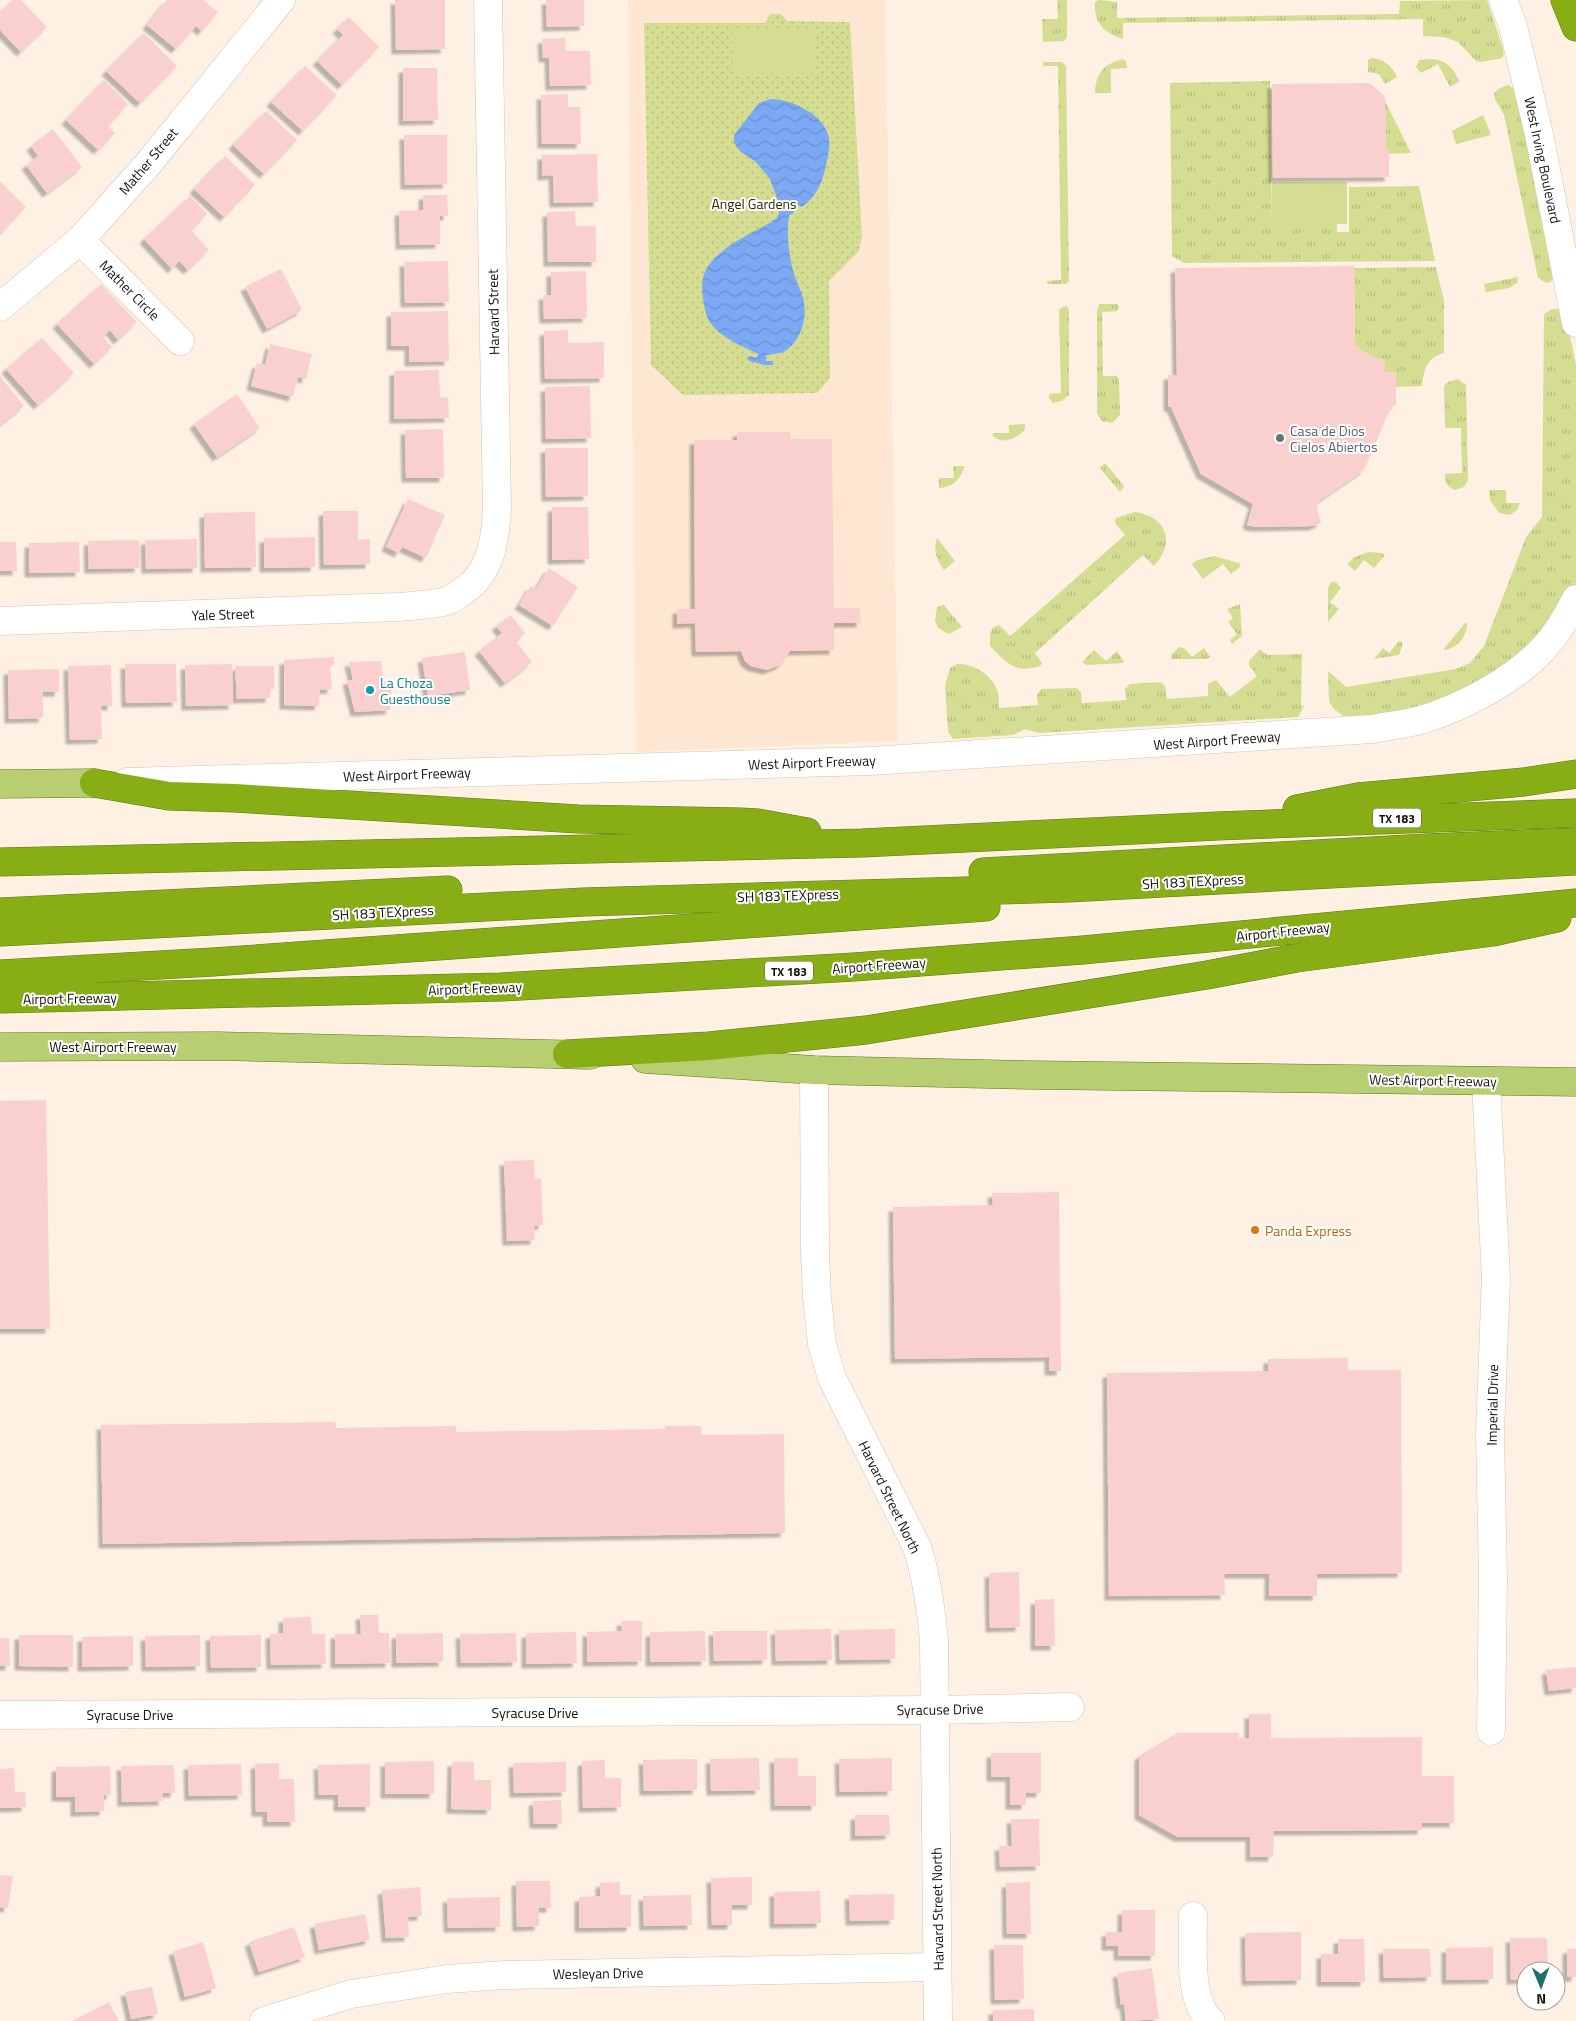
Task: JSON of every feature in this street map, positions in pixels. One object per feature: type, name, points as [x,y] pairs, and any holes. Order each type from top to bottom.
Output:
[{"type":"highway","points":[[1565,0],[1576,27]]},
{"type":"highway","points":[[1217,826],[1358,796],[1524,782],[1576,774]]},
{"type":"highway","points":[[94,783],[168,796],[235,798],[578,819],[758,823],[862,843]]},
{"type":"highway","name":"TX 183","points":[[0,862],[862,843],[1217,826],[1576,813]]},
{"type":"highway","name":"SH 183 TEXpress","points":[[0,912],[560,885],[968,873],[1426,848],[1576,842]]},
{"type":"highway","name":"SH 183 TEXpress","points":[[0,932],[584,902],[1068,888],[1576,861]]},
{"type":"highway","points":[[0,974],[223,962],[1006,906],[1146,884]]},
{"type":"highway","name":"Airport Freeway","points":[[0,1000],[501,988],[854,967],[1113,947],[1576,903]]},
{"type":"highway","points":[[567,1054],[709,1046],[866,1030],[1207,975],[1297,958],[1524,927],[1576,913]]},
{"type":"main road","name":"West Airport Freeway","points":[[0,784],[94,783]]},
{"type":"main road","name":"West Airport Freeway","points":[[0,1047],[218,1046],[567,1054],[814,1070],[1031,1075],[1576,1082]]},
{"type":"street","name":"Mather Street","points":[[0,307],[80,240],[148,164],[281,0]]},
{"type":"street","name":"Harvard Street","points":[[445,602],[466,590],[485,570],[496,536],[488,0]]},
{"type":"street","name":"West Irving Boulevard","points":[[1503,0],[1513,26],[1539,134],[1576,323]]},
{"type":"street","name":"Mather Circle","points":[[80,240],[180,341]]},
{"type":"street","name":"West Airport Freeway","points":[[94,783],[870,761],[1372,729],[1420,720],[1470,699],[1512,675],[1543,649],[1564,621],[1576,599]]},
{"type":"street","name":"Yale Street","points":[[0,621],[397,608],[445,602]]},
{"type":"street","name":"Harvard Street North","points":[[814,1070],[815,1252],[822,1344],[832,1378],[907,1527],[924,1569],[930,1601],[934,1640],[938,2021]]},
{"type":"street","name":"Imperial Drive","points":[[1486,1081],[1496,1278],[1490,1433],[1493,1577],[1491,1730]]},
{"type":"street","name":"Syracuse Drive","points":[[0,1715],[935,1710],[1070,1707]]},
{"type":"street","points":[[1193,1916],[1196,1994],[1207,2018],[1211,2021]]},
{"type":"street","name":"Wesleyan Drive","points":[[264,2021],[351,1994],[457,1978],[515,1974],[937,1967]]},
{"type":"shaded area","points":[[628,0],[885,0],[898,741],[636,752]]},
{"type":"green space","points":[[1057,0],[1067,0],[1067,37],[1064,41],[1043,42],[1042,19],[1058,19]]},
{"type":"green space","points":[[1099,0],[1117,2],[1117,18],[1399,14],[1400,1],[1487,0],[1504,52],[1502,58],[1481,62],[1476,61],[1458,42],[1444,37],[1423,36],[1423,19],[1123,23],[1123,39],[1111,34],[1098,21],[1095,2]]},
{"type":"green space","name":"Angel Gardens","points":[[770,14],[781,14],[787,21],[850,22],[862,237],[859,251],[829,281],[830,378],[817,393],[683,395],[651,365],[644,23],[765,23]]},
{"type":"green space","points":[[732,28],[815,28],[816,73],[733,73]]},
{"type":"green space","points":[[1371,58],[1387,64],[1397,77],[1385,84],[1379,74],[1368,72],[1368,60]]},
{"type":"green space","points":[[1122,59],[1126,61],[1127,68],[1111,69],[1111,93],[1095,93],[1097,80],[1105,67]]},
{"type":"green space","points":[[1433,59],[1442,61],[1449,66],[1460,81],[1450,87],[1438,64],[1421,73],[1416,67],[1419,60]]},
{"type":"green space","points":[[1043,62],[1062,62],[1066,66],[1069,281],[1066,284],[1048,284],[1046,281],[1061,280],[1058,66],[1043,66]]},
{"type":"green space","points":[[1270,81],[1272,224],[1337,224],[1337,232],[1349,232],[1349,187],[1419,186],[1435,261],[1184,263],[1172,256],[1170,83]]},
{"type":"green space","points":[[1508,85],[1515,89],[1555,274],[1551,282],[1546,283],[1538,278],[1504,115],[1495,99],[1494,93]]},
{"type":"green space","points":[[1385,101],[1411,153],[1389,154],[1389,150],[1386,150]]},
{"type":"green space","points":[[1483,115],[1491,135],[1456,144],[1452,131]]},
{"type":"green space","points":[[1272,182],[1347,182],[1347,224],[1272,224]]},
{"type":"green space","points":[[1436,267],[1444,301],[1444,353],[1433,358],[1427,365],[1422,386],[1396,387],[1385,372],[1385,359],[1377,359],[1355,346],[1354,268]]},
{"type":"green space","points":[[1518,277],[1517,283],[1509,288],[1486,292],[1484,284]]},
{"type":"green space","points":[[1099,304],[1117,304],[1119,307],[1117,311],[1102,312],[1103,376],[1117,376],[1119,379],[1120,415],[1112,423],[1102,421],[1097,413],[1097,310]]},
{"type":"green space","points":[[1067,306],[1069,310],[1069,395],[1062,401],[1053,403],[1049,398],[1049,394],[1061,393],[1059,310]]},
{"type":"green space","points":[[1552,309],[1560,309],[1566,317],[1576,365],[1576,585],[1573,594],[1528,653],[1487,683],[1414,712],[1363,717],[1343,716],[1329,702],[1328,671],[1346,687],[1456,669],[1470,663],[1484,646],[1526,537],[1542,517],[1544,314]]},
{"type":"green space","points":[[1458,379],[1466,385],[1468,480],[1464,487],[1455,490],[1447,484],[1445,474],[1462,473],[1461,428],[1445,428],[1444,386],[1448,382]]},
{"type":"green space","points":[[1025,424],[1025,429],[1022,433],[1009,440],[1000,440],[992,435],[994,433],[1009,433],[1009,425]]},
{"type":"green space","points":[[1104,464],[1124,486],[1121,491],[1100,468]]},
{"type":"green space","points":[[953,466],[965,466],[955,482],[949,486],[939,488],[939,478],[954,478]]},
{"type":"green space","points":[[1489,490],[1506,490],[1506,503],[1520,503],[1517,510],[1510,515],[1499,513],[1490,500]]},
{"type":"green space","points":[[1135,512],[1155,519],[1165,532],[1165,548],[1154,566],[1143,555],[1035,653],[1042,663],[1040,666],[1024,669],[1018,668],[1007,662],[990,646],[990,634],[993,627],[999,625],[1010,636],[1125,535],[1115,523],[1116,518]]},
{"type":"green space","points":[[937,538],[955,561],[944,570],[936,555]]},
{"type":"green space","points":[[1368,552],[1385,555],[1374,568],[1364,560],[1355,571],[1347,564],[1353,558]]},
{"type":"green space","points":[[1214,556],[1239,563],[1241,566],[1231,574],[1223,564],[1203,579],[1192,564],[1198,560]]},
{"type":"green space","points":[[1331,582],[1336,582],[1341,588],[1330,602],[1339,609],[1328,622],[1328,588]]},
{"type":"green space","points":[[1240,604],[1242,636],[1232,644],[1230,640],[1237,634],[1228,622],[1233,618],[1227,609]]},
{"type":"green space","points":[[944,605],[962,627],[949,634],[938,628],[935,621],[937,607]]},
{"type":"green space","points":[[1467,623],[1467,628],[1457,645],[1443,650]]},
{"type":"green space","points":[[1399,641],[1403,643],[1399,655],[1374,659],[1383,648],[1389,653]]},
{"type":"green space","points":[[1179,647],[1184,648],[1192,657],[1204,648],[1210,657],[1207,659],[1171,659],[1172,654]]},
{"type":"green space","points":[[1260,649],[1267,655],[1302,654],[1301,705],[1304,706],[1298,717],[1039,733],[1025,729],[1013,735],[953,739],[948,732],[945,686],[950,668],[957,664],[976,668],[992,681],[998,692],[999,708],[1038,705],[1037,695],[1041,689],[1076,688],[1081,692],[1082,703],[1126,700],[1125,689],[1130,684],[1161,682],[1165,686],[1167,699],[1208,696],[1208,684],[1216,680],[1230,697],[1257,676],[1249,665],[1249,661]]},
{"type":"green space","points":[[1094,650],[1106,661],[1117,651],[1124,662],[1087,665],[1083,663]]},
{"type":"water","points":[[771,99],[798,105],[806,110],[821,122],[829,138],[828,157],[822,181],[811,199],[802,207],[788,200],[778,201],[770,179],[756,162],[740,151],[734,143],[734,135],[759,103]]},
{"type":"water","points":[[780,205],[785,205],[795,211],[789,216],[788,245],[794,274],[805,310],[801,330],[795,342],[783,352],[766,355],[766,361],[773,361],[773,365],[764,365],[747,360],[750,356],[757,358],[758,354],[727,338],[710,323],[704,307],[702,287],[704,274],[711,262],[730,245],[777,218]]},
{"type":"building","points":[[13,0],[21,0],[47,27],[21,52],[0,30],[0,12]]},
{"type":"building","points":[[167,0],[203,0],[218,12],[202,31],[196,26],[176,49],[147,25]]},
{"type":"building","points":[[395,0],[445,0],[445,49],[396,50]]},
{"type":"building","points":[[546,0],[584,0],[584,26],[547,27]]},
{"type":"building","points":[[349,17],[379,47],[342,85],[317,61],[343,35],[337,29]]},
{"type":"building","points":[[144,33],[177,66],[140,103],[106,71]]},
{"type":"building","points":[[565,38],[566,51],[590,51],[591,85],[550,86],[549,58],[543,58],[542,39]]},
{"type":"building","points":[[305,66],[337,95],[303,131],[271,102]]},
{"type":"building","points":[[403,68],[437,68],[438,120],[403,121]]},
{"type":"building","points":[[104,80],[128,104],[108,126],[115,133],[98,150],[66,120]]},
{"type":"building","points":[[1272,84],[1371,84],[1385,97],[1386,150],[1389,150],[1389,177],[1273,178]]},
{"type":"building","points":[[568,94],[568,107],[580,107],[581,144],[542,144],[541,95]]},
{"type":"building","points":[[266,111],[297,140],[264,174],[233,145]]},
{"type":"building","points":[[53,129],[82,167],[47,193],[26,165],[38,156],[31,146]]},
{"type":"building","points":[[404,135],[447,135],[447,184],[405,185]]},
{"type":"building","points":[[597,154],[598,202],[554,203],[553,175],[542,176],[542,155]]},
{"type":"building","points":[[225,156],[255,185],[224,217],[194,189]]},
{"type":"building","points":[[0,181],[26,207],[1,233],[0,232]]},
{"type":"building","points":[[423,195],[447,195],[448,216],[440,216],[440,244],[400,245],[399,211],[423,210]]},
{"type":"building","points":[[190,196],[207,214],[191,230],[209,250],[188,270],[179,261],[172,269],[144,239]]},
{"type":"building","points":[[575,211],[576,226],[596,226],[596,262],[548,262],[547,212]]},
{"type":"building","points":[[448,261],[449,302],[405,303],[404,262]]},
{"type":"building","points":[[1354,266],[1355,346],[1377,359],[1385,359],[1385,372],[1396,372],[1396,405],[1392,405],[1364,470],[1316,503],[1321,523],[1312,526],[1255,527],[1247,525],[1253,504],[1201,474],[1171,407],[1168,407],[1168,375],[1177,375],[1175,268]]},
{"type":"building","points":[[281,269],[302,310],[267,329],[245,287]]},
{"type":"building","points":[[586,271],[587,318],[544,319],[543,295],[551,295],[551,272]]},
{"type":"building","points":[[101,284],[137,322],[118,340],[110,330],[103,337],[112,347],[94,364],[57,324]]},
{"type":"building","points":[[448,311],[449,361],[409,362],[409,346],[391,346],[391,312]]},
{"type":"building","points":[[568,330],[568,343],[604,342],[604,378],[545,379],[544,331]]},
{"type":"building","points":[[42,338],[74,373],[38,405],[6,369]]},
{"type":"building","points":[[270,344],[312,354],[306,379],[298,377],[293,397],[251,386],[257,363],[265,365]]},
{"type":"building","points":[[439,370],[440,398],[448,397],[449,418],[394,419],[394,371]]},
{"type":"building","points":[[0,376],[24,406],[0,425]]},
{"type":"building","points":[[590,386],[591,438],[546,439],[545,387]]},
{"type":"building","points":[[237,394],[260,428],[217,457],[194,424]]},
{"type":"building","points":[[443,429],[444,478],[406,478],[405,430]]},
{"type":"building","points":[[737,432],[790,432],[790,439],[832,439],[834,608],[860,608],[861,623],[834,623],[834,650],[790,651],[780,665],[767,670],[751,666],[745,661],[741,651],[696,652],[695,623],[677,624],[677,609],[695,609],[694,440],[737,440]]},
{"type":"building","points":[[545,448],[588,448],[588,496],[546,497]]},
{"type":"building","points":[[408,499],[445,515],[426,558],[402,547],[399,553],[386,547]]},
{"type":"building","points":[[552,507],[588,507],[589,559],[552,560]]},
{"type":"building","points":[[323,511],[358,511],[358,540],[370,539],[370,564],[324,565]]},
{"type":"building","points":[[255,512],[256,567],[205,568],[204,513]]},
{"type":"building","points":[[315,537],[315,567],[264,568],[264,538]]},
{"type":"building","points":[[197,539],[197,568],[146,569],[145,540]]},
{"type":"building","points":[[139,540],[139,568],[89,569],[88,541]]},
{"type":"building","points":[[0,542],[16,542],[17,571],[0,571]]},
{"type":"building","points":[[79,542],[80,572],[29,573],[29,543]]},
{"type":"building","points":[[549,568],[578,587],[553,626],[519,605],[531,586],[536,589]]},
{"type":"building","points":[[511,615],[525,633],[516,641],[532,662],[505,683],[479,651],[502,633],[496,626]]},
{"type":"building","points":[[465,652],[470,690],[428,696],[422,658]]},
{"type":"building","points":[[334,657],[334,665],[330,666],[332,689],[320,690],[319,706],[284,705],[284,660]]},
{"type":"building","name":"La Choza Guesthouse","points":[[381,661],[383,681],[392,681],[390,710],[355,712],[347,680],[353,680],[349,662]]},
{"type":"building","points":[[125,664],[176,664],[177,702],[126,703]]},
{"type":"building","points":[[232,664],[233,705],[186,706],[185,665]]},
{"type":"building","points":[[111,665],[112,706],[101,706],[102,739],[70,740],[68,666]]},
{"type":"building","points":[[235,666],[274,666],[274,689],[270,689],[270,698],[237,699]]},
{"type":"building","points":[[59,669],[59,692],[43,692],[43,718],[9,719],[8,670]]},
{"type":"building","points":[[46,1100],[50,1329],[0,1329],[0,1101]]},
{"type":"building","points":[[534,1160],[535,1179],[541,1178],[543,1225],[534,1226],[535,1240],[507,1241],[504,1161]]},
{"type":"building","points":[[1059,1192],[1061,1371],[1049,1371],[1049,1357],[895,1359],[893,1207],[993,1205],[992,1193]]},
{"type":"building","points":[[1348,1358],[1348,1370],[1401,1370],[1402,1573],[1317,1574],[1317,1596],[1269,1596],[1269,1574],[1224,1574],[1225,1595],[1109,1596],[1107,1373],[1268,1371],[1268,1359]]},
{"type":"building","points":[[335,1422],[336,1428],[456,1426],[456,1432],[665,1429],[665,1426],[701,1426],[701,1435],[784,1434],[785,1533],[103,1544],[101,1425]]},
{"type":"building","points":[[1019,1572],[1020,1627],[990,1628],[989,1573]]},
{"type":"building","points":[[1054,1599],[1055,1646],[1035,1646],[1035,1600]]},
{"type":"building","points":[[360,1615],[378,1615],[379,1633],[389,1633],[390,1663],[335,1664],[335,1634],[361,1634]]},
{"type":"building","points":[[311,1617],[312,1634],[325,1634],[326,1664],[271,1665],[270,1634],[283,1633],[283,1618]]},
{"type":"building","points":[[621,1621],[642,1621],[642,1661],[587,1662],[587,1632],[622,1631]]},
{"type":"building","points":[[831,1629],[832,1660],[776,1661],[775,1630]]},
{"type":"building","points":[[895,1629],[895,1659],[840,1660],[839,1630]]},
{"type":"building","points":[[705,1631],[706,1661],[650,1662],[650,1632]]},
{"type":"building","points":[[713,1631],[767,1631],[767,1660],[714,1661]]},
{"type":"building","points":[[576,1632],[577,1663],[526,1664],[526,1633]]},
{"type":"building","points":[[443,1633],[443,1662],[396,1663],[396,1634]]},
{"type":"building","points":[[516,1633],[517,1662],[461,1663],[460,1634]]},
{"type":"building","points":[[19,1635],[73,1635],[73,1667],[19,1666]]},
{"type":"building","points":[[200,1635],[200,1666],[146,1667],[145,1636]]},
{"type":"building","points":[[261,1635],[261,1667],[211,1668],[210,1636]]},
{"type":"building","points":[[133,1636],[133,1666],[82,1667],[82,1637]]},
{"type":"building","points":[[0,1638],[9,1638],[10,1666],[0,1666]]},
{"type":"building","points":[[1576,1667],[1576,1688],[1549,1691],[1546,1670]]},
{"type":"building","points":[[1249,1714],[1271,1714],[1271,1738],[1422,1737],[1422,1776],[1454,1776],[1454,1823],[1422,1823],[1422,1830],[1274,1831],[1273,1857],[1250,1857],[1250,1837],[1178,1837],[1139,1815],[1139,1756],[1177,1733],[1239,1733],[1239,1738],[1249,1738]]},
{"type":"building","points":[[991,1753],[1041,1753],[1041,1793],[1026,1793],[1026,1805],[1010,1805],[1010,1777],[991,1777]]},
{"type":"building","points":[[759,1758],[760,1790],[711,1791],[710,1759]]},
{"type":"building","points":[[774,1758],[798,1758],[798,1776],[816,1776],[816,1806],[775,1806]]},
{"type":"building","points":[[892,1758],[892,1791],[840,1792],[839,1759]]},
{"type":"building","points":[[697,1759],[697,1790],[644,1791],[643,1760]]},
{"type":"building","points":[[605,1760],[605,1778],[621,1778],[621,1807],[583,1808],[582,1761]]},
{"type":"building","points":[[434,1761],[434,1794],[385,1794],[385,1762]]},
{"type":"building","points":[[452,1762],[474,1762],[474,1780],[491,1780],[491,1810],[451,1809]]},
{"type":"building","points":[[566,1762],[566,1792],[514,1793],[513,1763]]},
{"type":"building","points":[[279,1763],[279,1779],[294,1779],[295,1822],[267,1822],[267,1812],[256,1812],[255,1764]]},
{"type":"building","points":[[241,1764],[242,1795],[189,1796],[188,1765]]},
{"type":"building","points":[[370,1764],[370,1807],[338,1807],[338,1795],[319,1795],[318,1765]]},
{"type":"building","points":[[174,1765],[175,1793],[163,1793],[163,1801],[122,1802],[121,1766]]},
{"type":"building","points":[[110,1766],[111,1795],[104,1795],[104,1811],[75,1812],[75,1797],[56,1797],[56,1767]]},
{"type":"building","points":[[14,1768],[15,1792],[25,1792],[26,1807],[0,1808],[0,1769]]},
{"type":"building","points":[[561,1800],[562,1824],[534,1824],[533,1801]]},
{"type":"building","points":[[855,1815],[889,1815],[890,1835],[855,1836]]},
{"type":"building","points":[[1011,1819],[1039,1819],[1040,1866],[1000,1867],[999,1846],[1012,1846]]},
{"type":"building","points":[[0,1875],[13,1876],[8,1908],[0,1907]]},
{"type":"building","points":[[752,1877],[752,1905],[732,1905],[732,1925],[712,1925],[711,1878]]},
{"type":"building","points":[[516,1881],[550,1881],[551,1908],[539,1908],[539,1926],[517,1927]]},
{"type":"building","points":[[620,1882],[620,1895],[631,1895],[631,1927],[579,1928],[579,1897],[600,1896],[600,1883]]},
{"type":"building","points":[[1030,1882],[1031,1934],[1007,1934],[1006,1883]]},
{"type":"building","points":[[420,1887],[422,1916],[408,1917],[409,1937],[386,1938],[382,1890]]},
{"type":"building","points":[[820,1891],[821,1923],[774,1924],[774,1892]]},
{"type":"building","points":[[894,1894],[894,1920],[850,1921],[849,1895]]},
{"type":"building","points":[[691,1895],[692,1925],[644,1926],[643,1896]]},
{"type":"building","points":[[500,1897],[500,1927],[448,1928],[447,1898]]},
{"type":"building","points":[[1122,1910],[1155,1910],[1155,1956],[1118,1956],[1118,1946],[1106,1946],[1106,1932],[1122,1932]]},
{"type":"building","points":[[365,1914],[370,1940],[319,1950],[314,1924]]},
{"type":"building","points":[[294,1927],[305,1957],[259,1972],[249,1942]]},
{"type":"building","points":[[1301,1932],[1301,1980],[1246,1981],[1245,1933]]},
{"type":"building","points":[[1510,1938],[1547,1938],[1548,1961],[1516,1961],[1516,1980],[1511,1980]]},
{"type":"building","points":[[1338,1939],[1364,1939],[1365,1982],[1321,1982],[1321,1954],[1338,1954]]},
{"type":"building","points":[[203,1942],[216,1988],[185,1997],[173,1951]]},
{"type":"building","points":[[994,1945],[1023,1945],[1024,1999],[995,2000]]},
{"type":"building","points":[[1493,1947],[1493,1979],[1446,1980],[1446,1948]]},
{"type":"building","points":[[1383,1949],[1430,1949],[1431,1977],[1384,1978]]},
{"type":"building","points":[[1567,1949],[1576,1949],[1576,1977],[1567,1977]]},
{"type":"building","points":[[1152,1968],[1159,2019],[1126,2021],[1124,2004],[1121,2005],[1117,1973]]},
{"type":"building","points":[[152,1987],[158,2014],[131,2019],[125,1992]]},
{"type":"building","points":[[109,2002],[119,2021],[72,2021]]},
{"type":"building","points":[[1034,2009],[1034,2021],[993,2021],[993,2010]]},
{"type":"place","name":"Casa de Dios Cielos Abiertos","points":[[1280,438]]},
{"type":"place","name":"La Choza Guesthouse","points":[[370,690]]},
{"type":"place","name":"Panda Express","points":[[1255,1230]]}]
